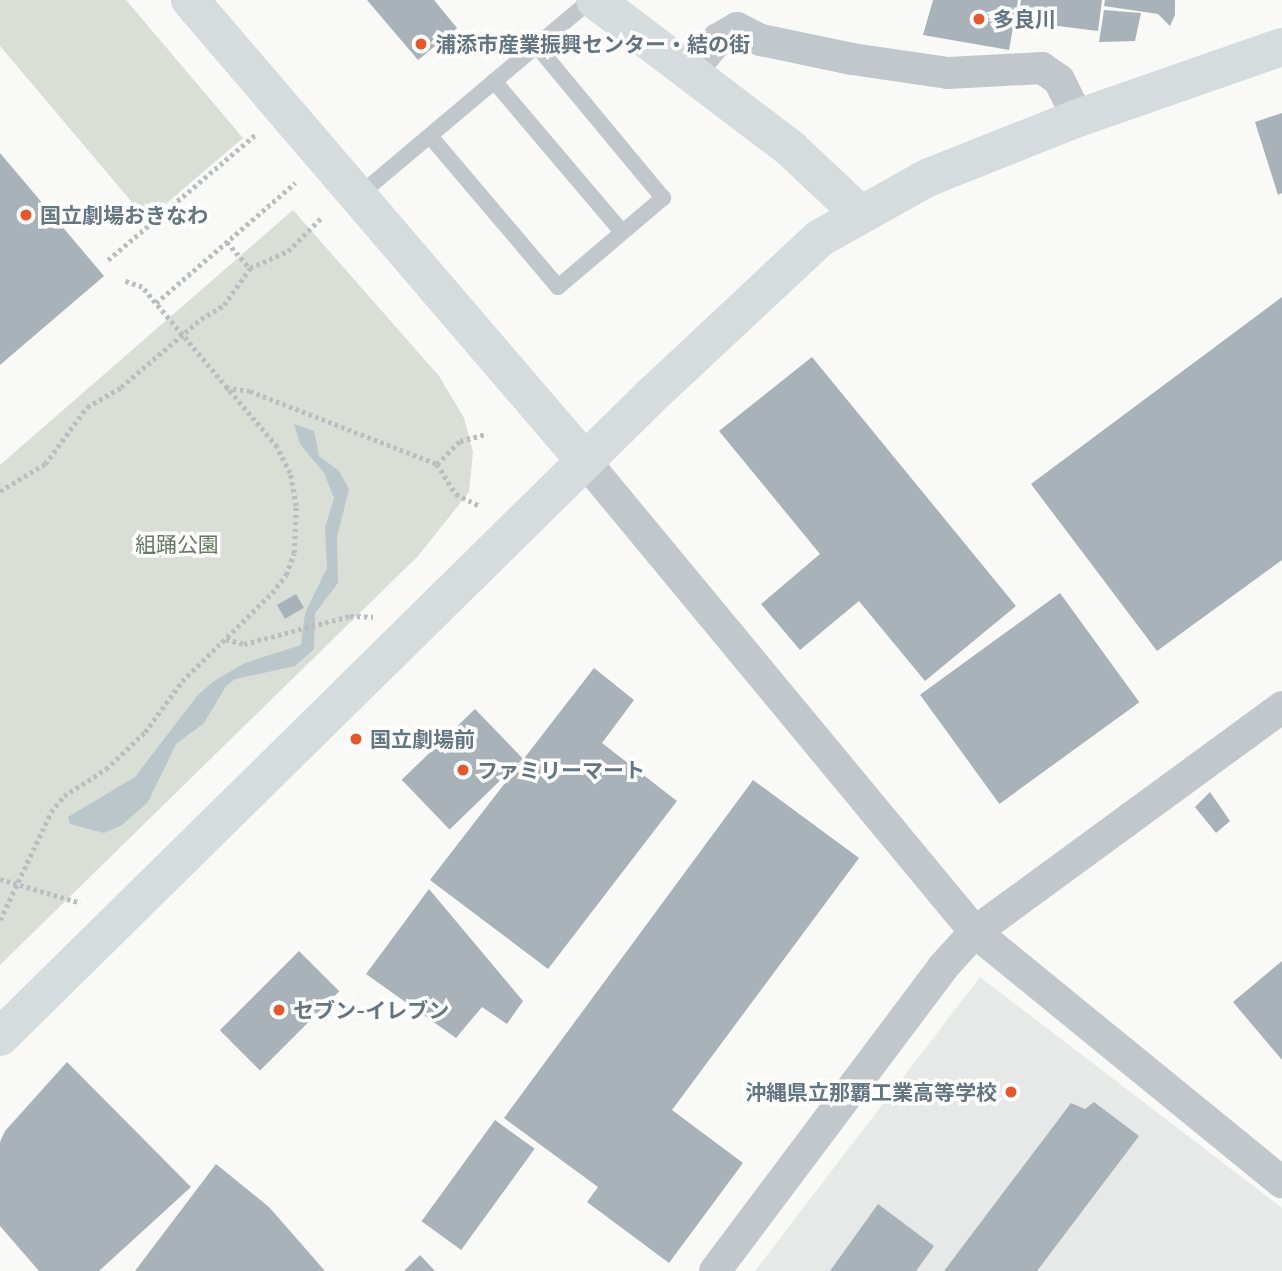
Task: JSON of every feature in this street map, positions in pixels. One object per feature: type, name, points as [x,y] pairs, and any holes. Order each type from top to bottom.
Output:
[{"type":"street","points":[[190,0],[585,461],[975,932],[1282,1182]]},
{"type":"street","points":[[593,0],[692,71],[791,149],[859,213]]},
{"type":"street","points":[[692,71],[718,39],[737,28],[761,40],[852,59],[948,73],[1042,68],[1059,80],[1078,118]]},
{"type":"street","points":[[0,1037],[793,259],[859,213],[927,178],[1078,118],[1282,47]]},
{"type":"street","points":[[715,1271],[943,967],[975,932],[1282,707]]},
{"type":"lane","points":[[358,196],[593,0]]},
{"type":"lane","points":[[430,136],[558,287],[663,198],[537,46]]},
{"type":"lane","points":[[494,81],[622,232]]},
{"type":"path","points":[[108,260],[255,135]]},
{"type":"path","points":[[156,303],[296,184]]},
{"type":"path","points":[[0,491],[45,464],[87,407],[121,387],[181,335],[224,305],[250,268],[288,251],[323,216]]},
{"type":"path","points":[[227,242],[250,268]]},
{"type":"path","points":[[0,920],[51,812],[64,796],[106,769],[145,732],[182,681],[286,575],[296,532],[289,473],[277,447],[142,287],[125,281]]},
{"type":"path","points":[[226,388],[250,391],[437,464],[456,494],[478,505]]},
{"type":"path","points":[[437,464],[460,440],[487,434]]},
{"type":"path","points":[[226,639],[244,644],[350,616],[374,617]]},
{"type":"path","points":[[0,879],[81,903]]},
{"type":"shaded area","points":[[294,424],[314,431],[319,456],[339,471],[349,489],[337,537],[338,583],[315,613],[314,649],[295,666],[235,679],[226,686],[204,723],[176,744],[148,802],[122,825],[104,833],[70,824],[68,817],[135,777],[197,696],[214,681],[245,663],[301,645],[305,613],[327,568],[325,528],[334,498],[324,473],[300,444]]},
{"type":"shaded area","name":"沖縄県立那覇工業高等学校","points":[[980,977],[1282,1208],[1282,1271],[755,1271]]},
{"type":"green space","points":[[0,0],[126,0],[243,138],[147,220],[0,46]]},
{"type":"green space","name":"組踊公園","points":[[293,210],[439,376],[464,418],[473,452],[469,492],[418,556],[0,965],[0,465]]},
{"type":"building","name":"浦添市産業振興センター・結の街","points":[[367,0],[434,0],[457,28],[418,60]]},
{"type":"building","points":[[933,0],[1018,0],[1009,50],[923,35]]},
{"type":"building","points":[[1021,0],[1102,0],[1098,31],[1018,21]]},
{"type":"building","points":[[1105,0],[1175,0],[1175,15],[1170,26],[1158,14],[1104,6]]},
{"type":"building","points":[[1104,10],[1141,13],[1135,41],[1099,42]]},
{"type":"building","points":[[1282,113],[1282,193],[1278,195],[1255,122]]},
{"type":"building","name":"国立劇場おきなわ","points":[[0,153],[104,276],[0,365]]},
{"type":"building","points":[[1282,297],[1282,560],[1157,651],[1031,484]]},
{"type":"building","points":[[812,357],[1016,606],[925,681],[859,601],[800,650],[761,604],[820,554],[719,431]]},
{"type":"building","points":[[1060,593],[1139,702],[999,804],[920,695]]},
{"type":"building","points":[[296,594],[304,608],[285,619],[277,605]]},
{"type":"building","points":[[594,668],[634,700],[602,743],[677,801],[548,969],[430,880]]},
{"type":"building","name":"ファミリーマート","points":[[475,709],[523,759],[450,829],[402,780]]},
{"type":"building","points":[[753,780],[859,858],[672,1110],[743,1163],[669,1263],[587,1202],[598,1187],[504,1118]]},
{"type":"building","points":[[1210,792],[1230,821],[1216,833],[1195,807]]},
{"type":"building","points":[[429,889],[523,1001],[507,1024],[482,1007],[456,1038],[366,974]]},
{"type":"building","name":"セブン-イレブン","points":[[299,951],[339,991],[260,1071],[220,1030]]},
{"type":"building","points":[[1282,961],[1282,1060],[1233,1002]]},
{"type":"building","points":[[67,1062],[191,1187],[99,1271],[39,1271],[0,1226],[0,1142],[5,1131]]},
{"type":"building","points":[[1094,1102],[1139,1136],[1037,1271],[944,1271],[1071,1103],[1085,1109]]},
{"type":"building","points":[[495,1120],[535,1149],[461,1250],[422,1221]]},
{"type":"building","points":[[216,1164],[269,1207],[325,1271],[135,1271]]},
{"type":"building","points":[[878,1204],[934,1246],[916,1271],[830,1271]]},
{"type":"building","points":[[420,1255],[435,1271],[404,1271]]},
{"type":"place","name":"多良川","points":[[979,19]]},
{"type":"place","name":"浦添市産業振興センター・結の街","points":[[421,44]]},
{"type":"place","name":"国立劇場おきなわ","points":[[26,215]]},
{"type":"place","name":"国立劇場前","points":[[356,739]]},
{"type":"place","name":"ファミリーマート","points":[[463,770]]},
{"type":"place","name":"セブン-イレブン","points":[[279,1010]]},
{"type":"place","name":"沖縄県立那覇工業高等学校","points":[[1011,1092]]}]
